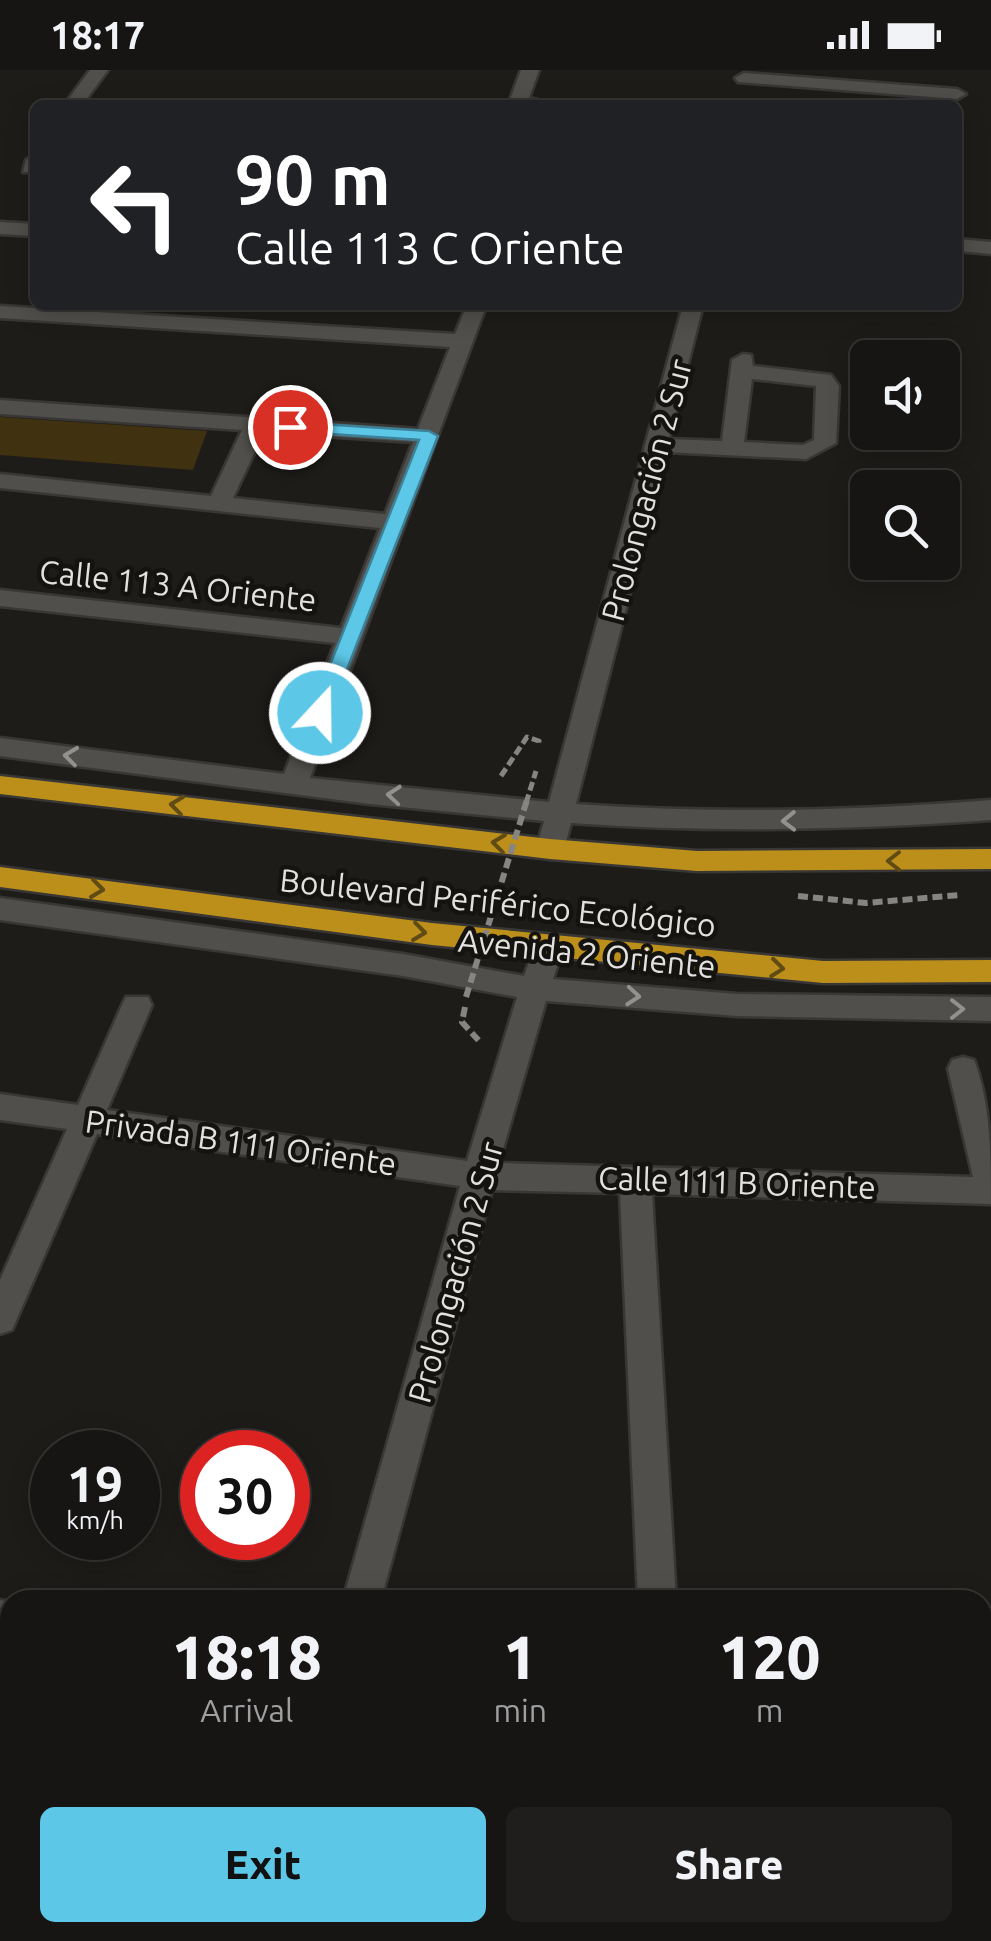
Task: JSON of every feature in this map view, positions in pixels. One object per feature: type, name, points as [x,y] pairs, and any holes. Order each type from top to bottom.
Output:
[{"type":"highway","name":"Boulevard Periférico Ecológico","points":[[0,785],[550,849],[698,861],[991,858]]},
{"type":"highway","name":"Boulevard Periférico Ecológico","points":[[0,876],[432,934],[823,972],[991,971]]},
{"type":"street","points":[[78,100],[99,70]]},
{"type":"street","points":[[519,100],[530,70]]},
{"type":"street","points":[[744,78],[957,100],[958,70]]},
{"type":"street","points":[[0,228],[30,230]]},
{"type":"street","points":[[962,245],[991,248]]},
{"type":"street","points":[[294,784],[474,310]]},
{"type":"street","name":"Prolongación 2 Sur","points":[[550,849],[693,310]]},
{"type":"street","points":[[0,312],[462,341]]},
{"type":"street","points":[[660,445],[806,452],[825,443],[828,386],[823,380],[742,365],[732,448]]},
{"type":"street","points":[[0,407],[429,436]]},
{"type":"street","points":[[220,504],[256,425]]},
{"type":"street","points":[[0,481],[394,522]]},
{"type":"street","name":"Calle 113 A Oriente","points":[[0,598],[350,637]]},
{"type":"street","points":[[0,748],[560,816],[722,822],[914,818],[991,810]]},
{"type":"street","name":"Avenida 2 Oriente","points":[[0,909],[403,966],[536,989],[736,1005],[991,1009]]},
{"type":"street","name":"Prolongación 2 Sur","points":[[365,1590],[483,1176],[508,1072],[549,944]]},
{"type":"street","points":[[0,1319],[137,1005]]},
{"type":"street","points":[[963,1070],[991,1184]]},
{"type":"street","name":"Privada B 111 Oriente","points":[[0,1107],[483,1176]]},
{"type":"street","name":"Calle 111 B Oriente","points":[[483,1176],[634,1177],[991,1191]]},
{"type":"street","points":[[634,1177],[656,1590]]},
{"type":"path","points":[[466,997],[536,771],[539,740],[527,738],[498,779]]},
{"type":"shaded area","points":[[0,417],[207,431],[193,470],[0,455]]},
{"type":"route","points":[[290,427],[429,436],[320,713]]}]
